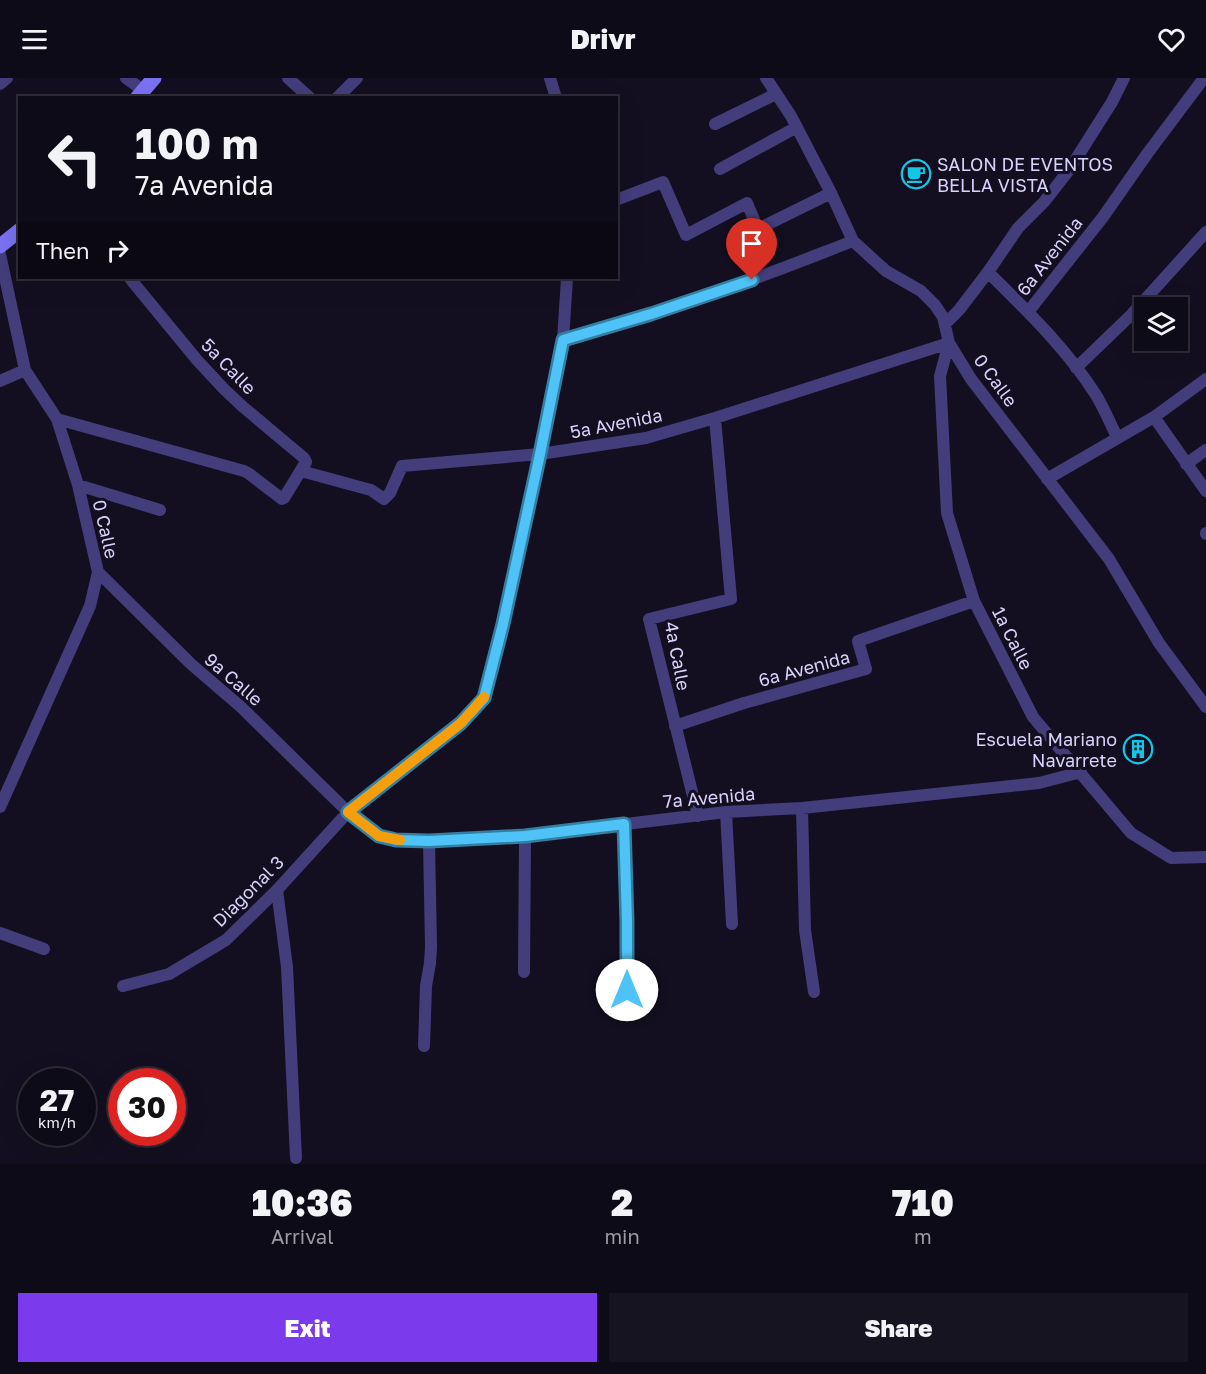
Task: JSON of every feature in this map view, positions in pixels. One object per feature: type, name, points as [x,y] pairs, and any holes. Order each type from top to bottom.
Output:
[{"type":"street","points":[[0,84],[7,78]]},
{"type":"street","points":[[126,78],[140,94],[154,78]]},
{"type":"street","points":[[288,78],[308,96]]},
{"type":"street","points":[[339,96],[357,78]]},
{"type":"street","points":[[550,78],[555,96]]},
{"type":"street","name":"0 Calle","points":[[766,78],[791,116],[853,241],[886,271],[921,291],[935,305],[943,317],[949,343],[971,379],[1109,559],[1159,643],[1206,707]]},
{"type":"street","points":[[945,324],[988,272],[1018,228],[1044,202],[1069,170],[1112,102],[1124,78]]},
{"type":"street","name":"6a Avenida","points":[[1028,312],[1103,218],[1204,78]]},
{"type":"street","points":[[715,124],[776,94]]},
{"type":"street","points":[[720,168],[796,127]]},
{"type":"street","points":[[618,199],[663,182],[686,234],[747,203],[758,229],[831,193]]},
{"type":"street","points":[[0,246],[18,232]]},
{"type":"street","points":[[1076,368],[1131,315],[1206,232]]},
{"type":"street","points":[[563,340],[651,314],[752,280],[853,241]]},
{"type":"street","name":"0 Calle","points":[[0,254],[25,370],[57,419],[78,485],[98,572],[90,606],[0,807]]},
{"type":"street","points":[[988,272],[1028,312],[1076,368],[1100,402],[1117,437]]},
{"type":"street","name":"5a Calle","points":[[131,279],[197,360],[224,389],[304,458],[306,462],[301,471]]},
{"type":"street","name":"Diagonal 3","points":[[123,986],[169,974],[226,940],[277,890],[348,812],[461,723],[484,698],[503,624],[563,340],[567,279]]},
{"type":"street","name":"5a Avenida","points":[[301,471],[371,490],[384,499],[390,494],[402,466],[540,454],[646,438],[949,343]]},
{"type":"street","name":"1a Calle","points":[[949,343],[940,376],[947,513],[974,601],[1033,717],[1131,833],[1171,858],[1206,857]]},
{"type":"street","points":[[0,381],[25,370]]},
{"type":"street","points":[[1047,479],[1154,417],[1206,379]]},
{"type":"street","points":[[1154,417],[1206,491]]},
{"type":"street","name":"4a Calle","points":[[698,816],[649,620],[732,599],[715,418]]},
{"type":"street","points":[[57,419],[244,471],[280,499],[284,498],[301,471]]},
{"type":"street","points":[[1186,464],[1206,450]]},
{"type":"street","points":[[78,485],[160,510]]},
{"type":"street","name":"9a Calle","points":[[98,572],[191,664],[241,707],[348,812]]},
{"type":"street","name":"6a Avenida","points":[[675,726],[744,703],[866,669],[858,641],[974,601]]},
{"type":"street","name":"7a Avenida","points":[[348,812],[379,836],[396,840],[429,841],[525,836],[726,812],[802,808],[1038,783],[1081,772]]},
{"type":"street","points":[[802,808],[805,930],[814,992]]},
{"type":"street","points":[[726,812],[732,924]]},
{"type":"street","points":[[624,824],[627,990]]},
{"type":"street","points":[[524,972],[525,836]]},
{"type":"street","points":[[424,1046],[426,986],[431,947],[429,841]]},
{"type":"street","points":[[277,890],[287,967],[296,1158]]},
{"type":"street","points":[[0,933],[44,950]]},
{"type":"slow traffic","points":[[400,840],[379,836],[348,812],[461,723],[484,697]]},
{"type":"place","name":"SALON DE EVENTOS BELLA VISTA","points":[[916,174]]},
{"type":"place","name":"Escuela Mariano Navarrete","points":[[1138,749]]},
{"type":"route","points":[[627,990],[624,824],[525,836],[429,841],[396,840],[379,836],[348,812],[461,723],[484,698],[503,624],[563,340],[651,314],[752,280]]}]
